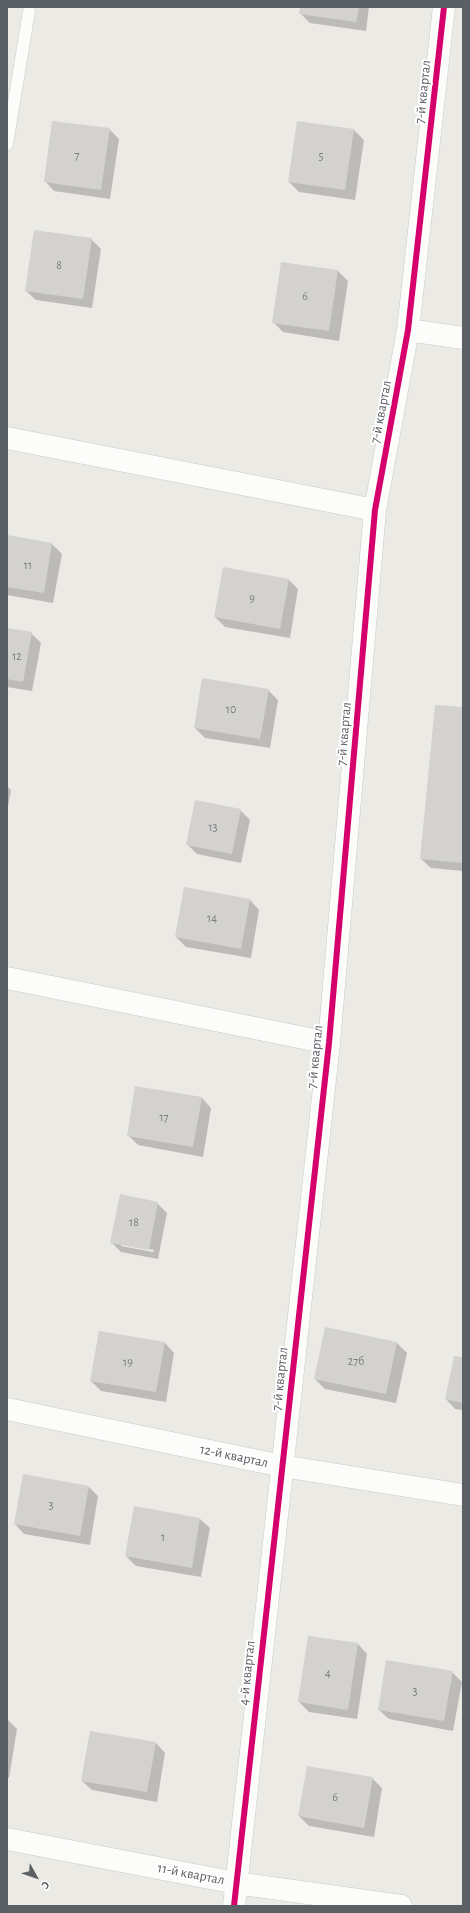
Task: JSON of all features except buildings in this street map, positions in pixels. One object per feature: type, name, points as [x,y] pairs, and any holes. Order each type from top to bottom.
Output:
[{"type":"street","name":"7-й квартал","points":[[282,1466],[330,1043],[375,510],[408,330],[444,7]]},
{"type":"street","points":[[408,330],[463,338]]},
{"type":"street","points":[[7,438],[375,510]]},
{"type":"street","points":[[7,978],[330,1043]]},
{"type":"street","name":"12-й квартал","points":[[7,1409],[282,1466],[463,1495]]},
{"type":"street","name":"4-й квартал","points":[[234,1906],[282,1466]]},
{"type":"street","name":"11-й квартал","points":[[7,1839],[236,1883],[401,1906]]},
{"type":"lane","points":[[7,144],[29,11]]},
{"type":"cycle path","points":[[234,1906],[329,1043],[375,510],[408,330],[444,7]]}]
